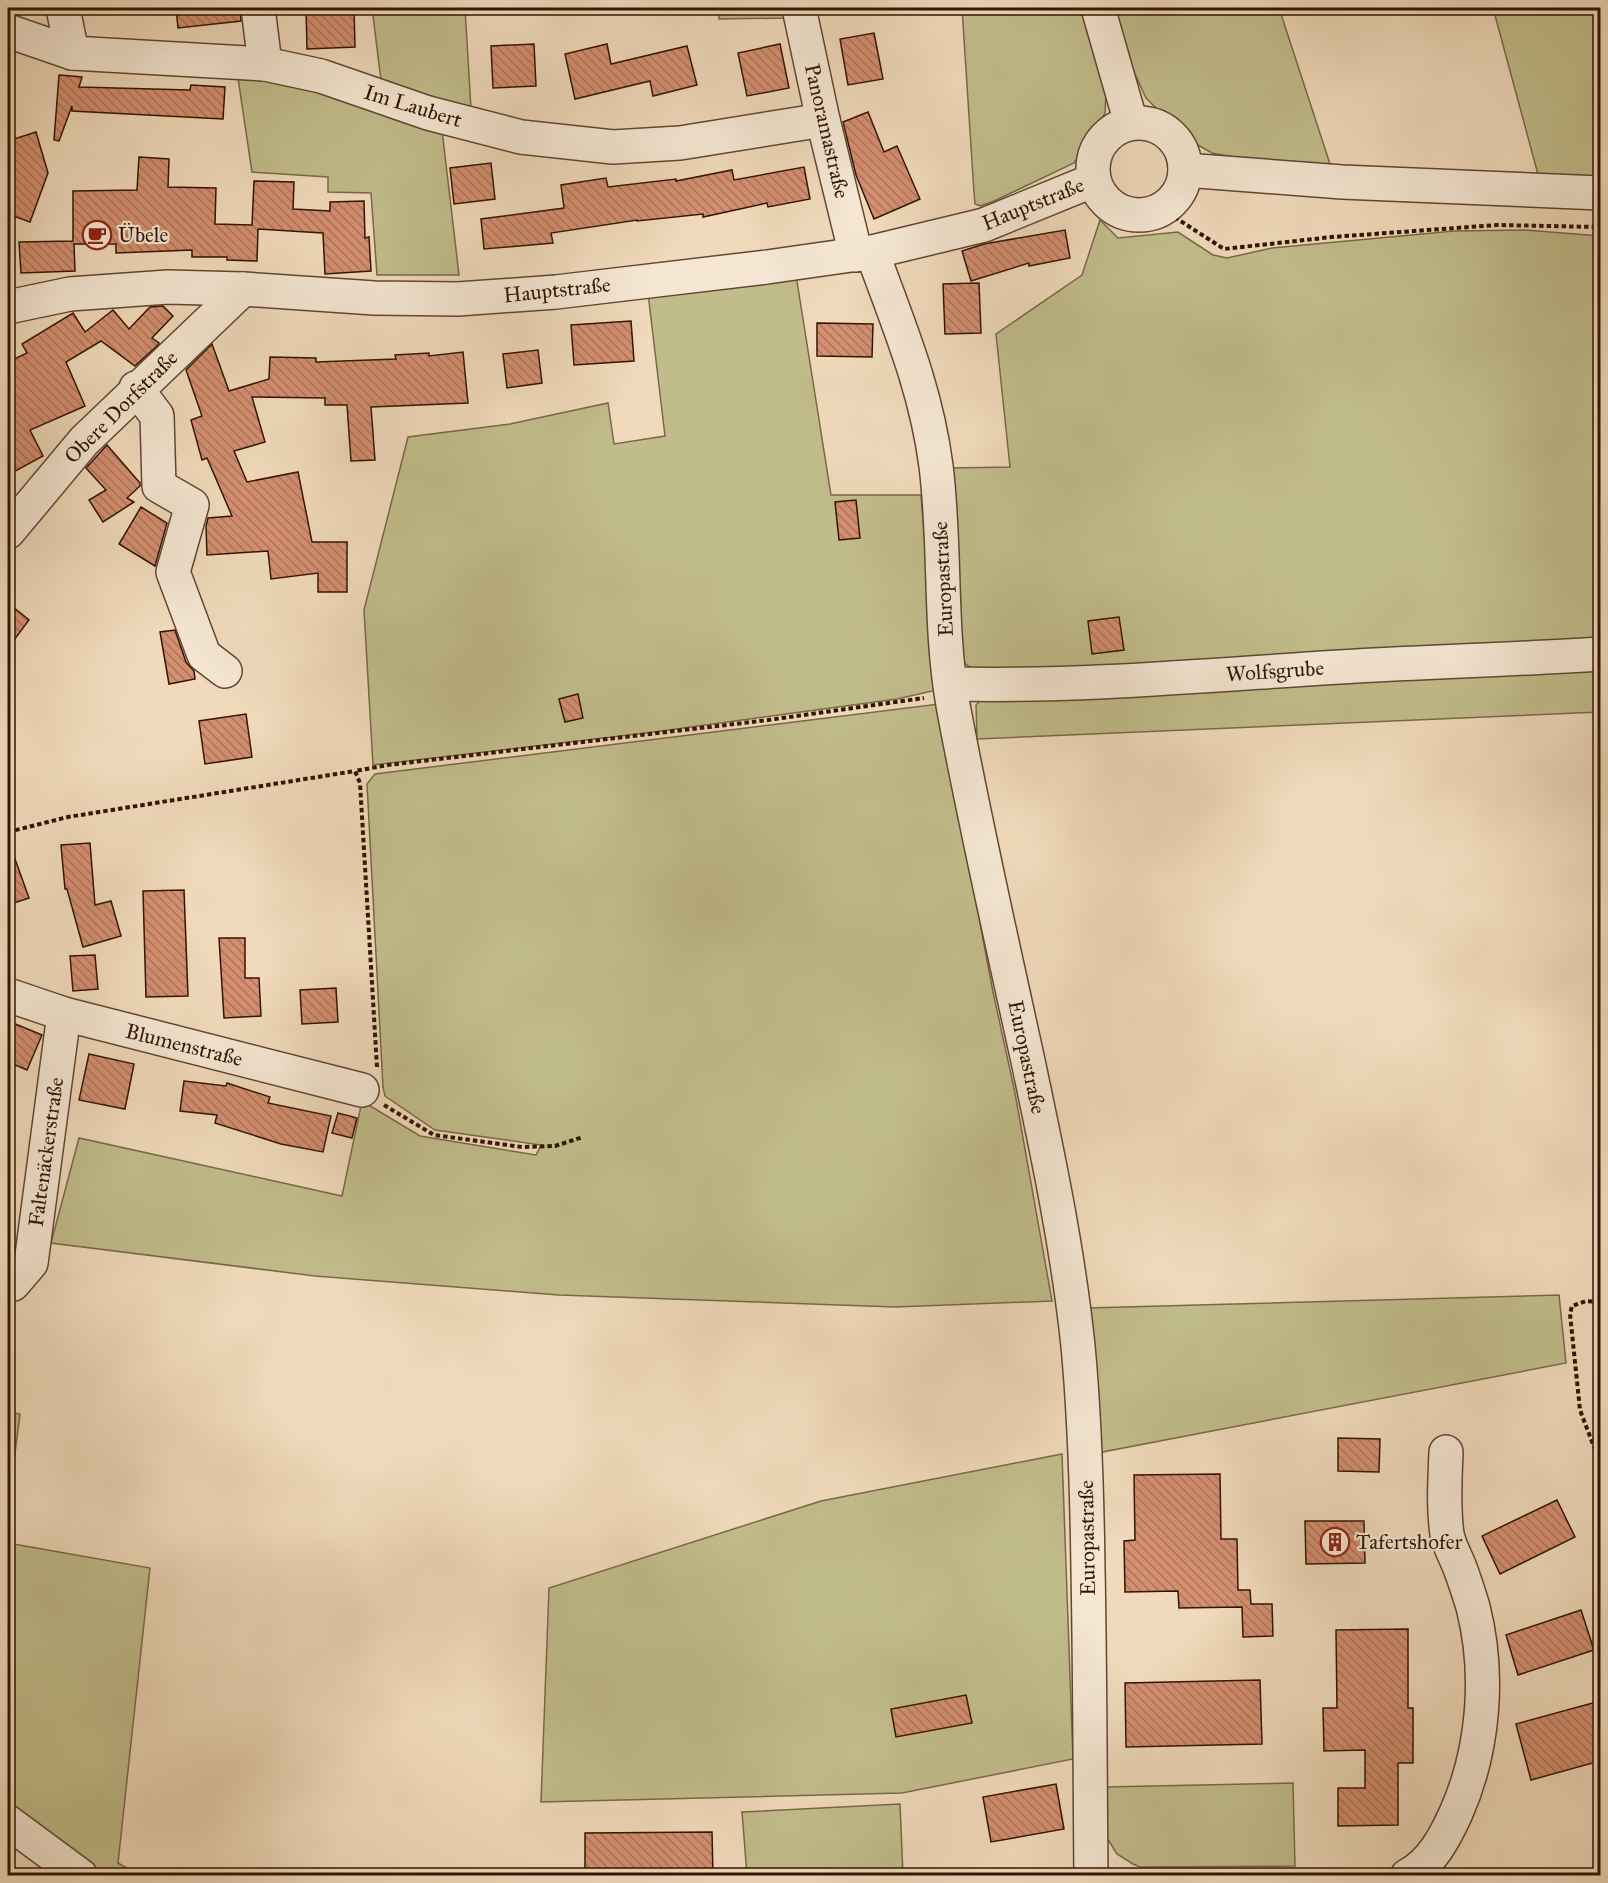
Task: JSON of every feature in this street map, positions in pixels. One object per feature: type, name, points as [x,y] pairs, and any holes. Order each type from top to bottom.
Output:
[{"type":"street","points":[[63,8],[72,53]]},
{"type":"street","points":[[258,8],[266,64]]},
{"type":"street","name":"Panoramastraße","points":[[799,8],[823,120],[864,254]]},
{"type":"street","points":[[1098,8],[1131,123]]},
{"type":"street","name":"Im Laubert","points":[[8,31],[72,53],[266,64],[321,76],[428,113],[521,137],[613,147],[680,143],[823,120]]},
{"type":"street","points":[[1131,123],[1152,124],[1169,134],[1181,150],[1185,170],[1182,186],[1174,199],[1161,209],[1141,215],[1120,211],[1103,199],[1094,180],[1093,161],[1100,144],[1114,130],[1131,123]]},
{"type":"street","points":[[1185,170],[1342,182],[1600,193]]},
{"type":"street","name":"Hauptstraße","points":[[8,307],[81,293],[168,287],[243,289],[374,298],[458,299],[556,292],[864,254],[984,225],[1094,180]]},
{"type":"street","name":"Europastraße","points":[[864,254],[917,375],[929,422],[937,477],[951,689],[978,831],[1042,1127],[1069,1278],[1076,1336],[1087,1496],[1091,1875]]},
{"type":"street","name":"Obere Dorfstraße","points":[[8,532],[84,441],[136,388],[243,289]]},
{"type":"street","points":[[136,388],[157,416],[159,486],[192,505],[173,572],[204,655],[225,671]]},
{"type":"street","name":"Wolfsgrube","points":[[951,689],[1600,654]]},
{"type":"street","name":"Blumenstraße","points":[[8,995],[64,1014],[362,1090]]},
{"type":"street","name":"Faltenäckerstraße","points":[[10,1284],[31,1263],[64,1014]]},
{"type":"street","points":[[1407,1875],[1426,1863],[1451,1825],[1471,1772],[1478,1740],[1482,1698],[1481,1651],[1473,1609],[1464,1578],[1448,1538],[1446,1452]]},
{"type":"street","points":[[8,1822],[81,1875]]},
{"type":"path","points":[[1161,209],[1224,249],[1332,237],[1497,225],[1600,226]]},
{"type":"path","points":[[8,832],[68,817],[388,765],[768,720],[951,689]]},
{"type":"path","points":[[355,771],[360,783],[378,1081],[362,1090],[434,1135],[522,1147],[555,1146],[582,1137]]},
{"type":"path","points":[[1600,1302],[1586,1301],[1572,1306],[1570,1314],[1580,1410],[1600,1463]]},
{"type":"shaded area","points":[[372,8],[465,8],[471,109],[381,80]]},
{"type":"shaded area","points":[[719,8],[787,8],[788,18],[719,19]]},
{"type":"shaded area","points":[[962,8],[1083,8],[1106,94],[1105,113],[1074,163],[980,206],[975,204]]},
{"type":"shaded area","points":[[1109,8],[1279,8],[1331,167],[1265,163],[1212,153],[1196,144],[1182,126],[1146,98],[1123,48]]},
{"type":"shaded area","points":[[1493,8],[1600,8],[1600,181],[1539,178]]},
{"type":"shaded area","points":[[238,78],[315,91],[442,130],[459,275],[377,275],[371,193],[328,192],[328,177],[252,172]]},
{"type":"shaded area","points":[[1100,220],[1118,238],[1178,232],[1213,255],[1227,258],[1272,248],[1454,231],[1525,230],[1600,236],[1600,648],[979,674],[962,661],[951,468],[1010,467],[996,334],[1082,275]]},
{"type":"shaded area","points":[[796,275],[831,495],[921,495],[937,690],[897,699],[654,732],[373,765],[364,610],[408,437],[510,424],[608,403],[614,444],[665,436],[648,293]]},
{"type":"shaded area","points":[[1600,659],[1600,712],[977,739],[976,705],[982,698]]},
{"type":"shaded area","points":[[939,704],[993,992],[1015,1093],[1052,1301],[895,1307],[559,1295],[315,1276],[51,1243],[79,1138],[342,1196],[362,1101],[420,1136],[536,1155],[541,1145],[435,1130],[385,1096],[367,784],[375,774]]},
{"type":"shaded area","points":[[1559,1295],[1566,1363],[1097,1453],[1088,1308]]},
{"type":"shaded area","points":[[8,1412],[20,1414],[8,1507]]},
{"type":"shaded area","points":[[1062,1454],[1073,1759],[902,1793],[541,1802],[549,1588],[821,1501]]},
{"type":"shaded area","points":[[8,1543],[150,1568],[118,1863],[139,1875],[95,1875],[8,1800]]},
{"type":"shaded area","points":[[1293,1783],[1295,1866],[1140,1867],[1117,1854],[1105,1835],[1105,1787]]},
{"type":"shaded area","points":[[900,1804],[903,1875],[747,1875],[742,1812]]},
{"type":"building","points":[[176,8],[240,8],[241,21],[178,28]]},
{"type":"building","points":[[306,8],[354,8],[355,47],[307,49]]},
{"type":"building","points":[[874,33],[883,79],[848,85],[840,39]]},
{"type":"building","points":[[534,44],[536,86],[493,88],[491,46]]},
{"type":"building","points":[[607,44],[611,64],[687,46],[697,85],[653,96],[650,81],[575,99],[565,54]]},
{"type":"building","points":[[780,44],[789,88],[747,96],[738,53]]},
{"type":"building","points":[[59,75],[82,77],[79,87],[190,90],[191,85],[225,87],[223,119],[72,111],[72,106],[59,141],[54,140]]},
{"type":"building","points":[[868,112],[884,152],[897,146],[920,199],[874,219],[856,175],[843,122]]},
{"type":"building","points":[[36,132],[48,173],[30,222],[8,214],[8,141]]},
{"type":"building","points":[[139,157],[169,159],[168,187],[216,188],[215,224],[252,225],[254,181],[294,182],[293,209],[330,211],[330,202],[364,201],[365,238],[369,237],[371,271],[325,274],[323,233],[258,229],[257,261],[227,260],[227,257],[192,257],[192,250],[116,253],[116,244],[74,244],[75,271],[21,273],[19,242],[73,241],[73,191],[137,190]]},
{"type":"building","points":[[491,163],[495,199],[454,204],[450,168]]},
{"type":"building","points":[[804,167],[810,199],[768,207],[767,203],[703,217],[703,214],[637,220],[551,233],[553,243],[484,249],[481,219],[564,208],[561,185],[606,178],[608,187],[676,179],[676,181],[732,170],[734,180]]},
{"type":"building","points":[[1065,230],[1070,258],[1029,266],[1029,263],[971,281],[962,251],[984,244]]},
{"type":"building","points":[[979,283],[981,333],[945,334],[943,284]]},
{"type":"building","points":[[163,306],[173,316],[152,338],[159,343],[158,345],[135,366],[101,341],[66,362],[85,406],[30,430],[43,456],[8,475],[8,362],[27,353],[22,344],[73,313],[85,332],[113,310],[129,329],[150,307]]},
{"type":"building","points":[[631,321],[634,361],[574,365],[571,325]]},
{"type":"building","points":[[817,323],[873,324],[872,357],[817,356]]},
{"type":"building","points":[[212,344],[229,391],[269,379],[270,357],[316,358],[316,362],[396,359],[395,355],[429,353],[429,356],[463,352],[468,403],[371,407],[375,460],[351,461],[347,405],[325,405],[325,398],[252,397],[265,442],[234,451],[247,482],[298,472],[312,542],[347,542],[347,592],[318,592],[318,573],[271,579],[268,551],[207,555],[208,518],[232,516],[207,458],[202,460],[191,420],[202,416],[186,370]]},
{"type":"building","points":[[538,350],[542,383],[507,388],[503,354]]},
{"type":"building","points":[[107,445],[140,483],[140,486],[127,498],[134,502],[103,522],[89,500],[106,490],[86,468]]},
{"type":"building","points":[[856,500],[860,538],[839,540],[835,502]]},
{"type":"building","points":[[141,507],[167,523],[155,566],[119,544]]},
{"type":"building","points":[[8,603],[29,620],[8,648]]},
{"type":"building","points":[[1119,617],[1124,650],[1092,654],[1088,621]]},
{"type":"building","points":[[175,630],[186,662],[194,671],[195,679],[169,684],[160,632]]},
{"type":"building","points":[[578,694],[583,718],[565,722],[559,699]]},
{"type":"building","points":[[246,714],[252,757],[205,764],[199,721]]},
{"type":"building","points":[[90,843],[95,905],[111,901],[121,936],[83,947],[67,889],[65,889],[61,845]]},
{"type":"building","points":[[10,845],[29,898],[8,905],[8,846]]},
{"type":"building","points":[[184,890],[188,996],[146,997],[143,891]]},
{"type":"building","points":[[219,938],[245,938],[245,978],[259,978],[261,1016],[224,1018]]},
{"type":"building","points":[[95,955],[98,989],[73,991],[70,956]]},
{"type":"building","points":[[336,988],[338,1022],[302,1024],[300,990]]},
{"type":"building","points":[[8,1021],[42,1035],[27,1070],[8,1062]]},
{"type":"building","points":[[89,1054],[134,1064],[125,1109],[79,1100]]},
{"type":"building","points":[[184,1081],[226,1086],[227,1083],[270,1097],[268,1103],[331,1116],[323,1152],[281,1144],[215,1123],[217,1115],[180,1111]]},
{"type":"building","points":[[338,1113],[357,1118],[352,1138],[332,1133]]},
{"type":"building","points":[[1338,1438],[1380,1439],[1379,1472],[1338,1471]]},
{"type":"building","points":[[1220,1474],[1221,1539],[1237,1539],[1238,1590],[1250,1590],[1251,1604],[1272,1604],[1273,1636],[1243,1637],[1242,1607],[1179,1608],[1178,1591],[1125,1592],[1124,1541],[1135,1540],[1134,1475]]},
{"type":"building","points":[[1557,1500],[1575,1537],[1500,1574],[1482,1536]]},
{"type":"building","name":"Tafertshofer","points":[[1305,1521],[1364,1521],[1365,1563],[1306,1564]]},
{"type":"building","points":[[1581,1610],[1594,1650],[1518,1675],[1506,1635]]},
{"type":"building","points":[[1408,1629],[1408,1708],[1413,1708],[1413,1763],[1398,1763],[1398,1825],[1338,1826],[1338,1788],[1365,1788],[1365,1750],[1324,1751],[1323,1708],[1337,1708],[1336,1630]]},
{"type":"building","points":[[1260,1680],[1262,1744],[1126,1747],[1125,1683]]},
{"type":"building","points":[[966,1695],[972,1723],[896,1737],[891,1709]]},
{"type":"building","points":[[1600,1701],[1600,1761],[1531,1780],[1516,1724]]},
{"type":"building","points":[[1056,1784],[1064,1829],[991,1842],[983,1797]]},
{"type":"building","points":[[712,1832],[713,1875],[585,1875],[585,1833]]},
{"type":"place","name":"Übele","points":[[97,235]]},
{"type":"place","name":"Tafertshofer","points":[[1335,1542]]}]
